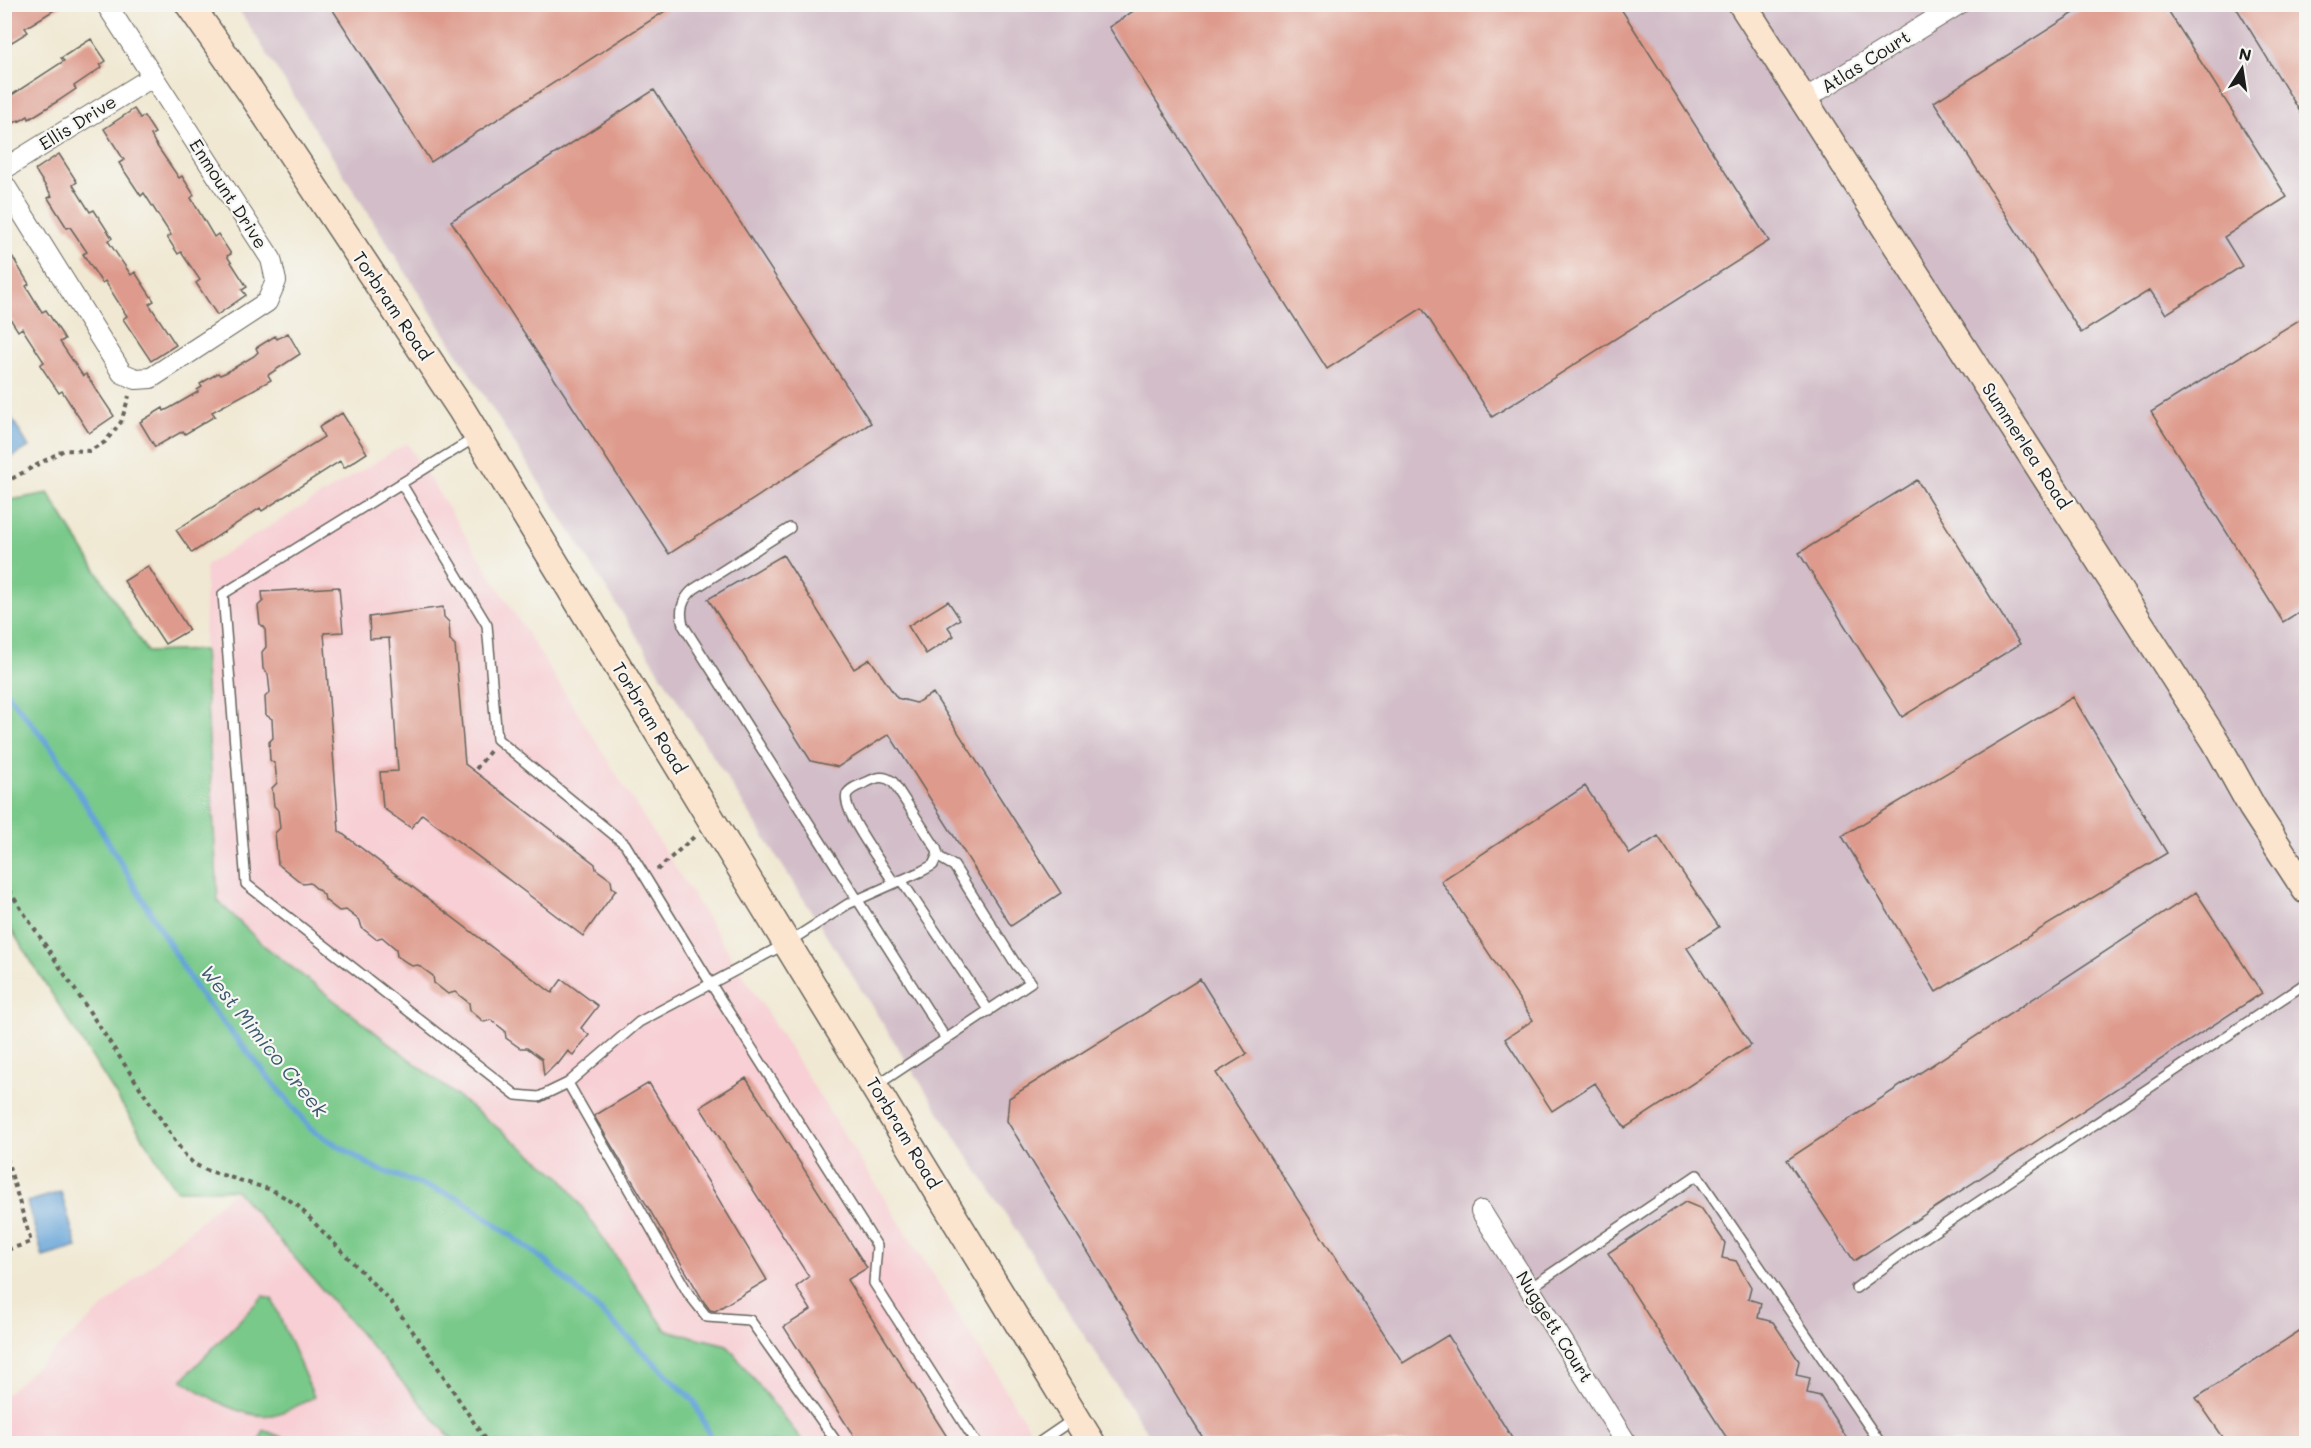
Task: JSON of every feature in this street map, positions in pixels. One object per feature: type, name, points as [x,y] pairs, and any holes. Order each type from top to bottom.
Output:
[{"type":"main road","name":"Torbram Road","points":[[189,4],[478,436],[1092,1443]]},
{"type":"main road","name":"Summerlea Road","points":[[1742,4],[2210,732],[2252,807],[2307,890]]},
{"type":"street","name":"Enmount Drive","points":[[106,4],[271,259],[276,281],[267,302],[151,378],[136,379]]},
{"type":"street","name":"Atlas Court","points":[[1803,100],[1959,4]]},
{"type":"street","name":"Ellis Drive","points":[[4,169],[152,77]]},
{"type":"street","points":[[4,184],[122,373],[136,379]]},
{"type":"street","name":"Nuggett Court","points":[[1481,1211],[1624,1443]]},
{"type":"lane","points":[[478,436],[223,594],[246,884],[516,1095],[539,1096],[568,1083],[639,1022],[787,943],[857,900],[898,881],[933,865],[937,856],[936,848],[893,782],[887,778],[876,778],[852,789],[846,801],[850,814],[898,881],[989,1011]]},
{"type":"lane","points":[[401,483],[487,625],[499,740],[625,844],[877,1246],[874,1283],[977,1443]]},
{"type":"lane","points":[[790,528],[694,589],[683,601],[681,617],[683,625],[946,1039]]},
{"type":"lane","points":[[874,1086],[1031,982],[1017,966],[954,866],[937,856]]},
{"type":"lane","points":[[1856,1288],[1917,1243],[2307,983]]},
{"type":"lane","points":[[568,1083],[688,1293],[707,1317],[750,1320],[838,1443]]},
{"type":"lane","points":[[1530,1288],[1697,1175],[1881,1443]]},
{"type":"lane","points":[[1037,1443],[1076,1417]]},
{"type":"path","points":[[4,483],[64,450],[90,451],[105,442],[121,422],[136,379]]},
{"type":"path","points":[[476,770],[499,740]]},
{"type":"path","points":[[646,879],[675,855],[711,819]]},
{"type":"path","points":[[4,883],[184,1154],[194,1164],[206,1170],[272,1190],[296,1204],[392,1303],[488,1443]]},
{"type":"path","points":[[4,1149],[31,1242],[4,1251]]},
{"type":"shaded area","points":[[236,5],[2306,5],[2306,1443],[1154,1443],[916,1076]]},
{"type":"shaded area","points":[[407,443],[1039,1443],[804,1443],[727,1345],[666,1330],[562,1178],[262,944],[217,901],[204,650],[206,565]]},
{"type":"shaded area","points":[[236,1189],[455,1443],[5,1443],[4,1396]]},
{"type":"green space","points":[[48,493],[147,652],[204,650],[218,901],[262,944],[562,1178],[666,1330],[727,1345],[804,1443],[455,1443],[236,1190],[176,1190],[5,920],[5,501]]},
{"type":"green space","points":[[263,1296],[272,1299],[314,1397],[272,1415],[236,1410],[182,1380]]},
{"type":"green space","points":[[264,1430],[295,1443],[258,1443]]},
{"type":"water","points":[[5,407],[29,447],[7,460],[4,456]]},
{"type":"water","points":[[61,1192],[77,1247],[43,1257],[27,1202]]},
{"type":"building","points":[[12,4],[64,4],[25,28],[28,32],[4,47],[4,9]]},
{"type":"building","points":[[329,4],[676,4],[431,162]]},
{"type":"building","points":[[1144,4],[1618,4],[1769,241],[1492,417],[1422,308],[1327,369],[1109,27]]},
{"type":"building","points":[[2088,4],[2164,4],[2287,197],[2224,237],[2242,266],[2166,314],[2150,290],[2081,333],[1934,102]]},
{"type":"building","points":[[2234,4],[2307,4],[2307,123]]},
{"type":"building","points":[[91,39],[106,61],[100,65],[102,67],[74,86],[76,89],[58,101],[29,119],[28,116],[4,129],[4,100],[64,61],[61,58]]},
{"type":"building","points":[[654,90],[871,423],[669,554],[451,221]]},
{"type":"building","points":[[134,109],[140,118],[144,116],[155,133],[151,135],[155,143],[179,178],[182,176],[194,195],[191,198],[214,237],[218,234],[231,254],[227,256],[247,287],[242,290],[246,295],[217,315],[196,283],[200,280],[181,252],[178,254],[167,237],[171,235],[144,193],[141,196],[119,163],[124,160],[104,129]]},
{"type":"building","points":[[59,154],[77,182],[73,185],[90,212],[94,210],[112,238],[108,241],[131,275],[135,272],[154,301],[149,304],[176,345],[151,361],[123,319],[127,316],[105,281],[102,283],[83,254],[87,252],[70,227],[67,228],[48,198],[52,196],[35,170]]},
{"type":"building","points":[[4,243],[29,284],[26,286],[42,312],[46,310],[65,339],[60,342],[83,376],[86,374],[114,416],[89,433],[62,391],[59,393],[40,365],[44,362],[22,328],[18,331],[4,309]]},
{"type":"building","points":[[2307,315],[2307,607],[2283,622],[2151,412]]},
{"type":"building","points":[[288,333],[300,354],[268,375],[271,380],[212,412],[215,416],[185,434],[183,431],[155,447],[140,422],[163,408],[164,411],[198,392],[197,390],[202,387],[200,384],[254,356],[258,352],[256,348],[275,336],[277,339]]},
{"type":"building","points":[[342,413],[367,453],[344,468],[340,461],[262,511],[260,508],[192,553],[176,530],[324,437],[319,427]]},
{"type":"building","points":[[1917,480],[2020,644],[1902,717],[1799,553]]},
{"type":"building","points":[[783,555],[854,669],[870,659],[897,698],[916,703],[933,693],[1061,893],[1011,926],[889,734],[838,767],[811,761],[708,599]]},
{"type":"building","points":[[148,566],[189,630],[165,644],[124,581]]},
{"type":"building","points":[[339,587],[343,632],[324,633],[339,831],[552,993],[562,979],[598,1006],[581,1028],[589,1035],[573,1055],[568,1051],[544,1076],[542,1059],[527,1048],[520,1048],[506,1038],[505,1031],[491,1020],[484,1022],[470,1010],[469,1003],[455,992],[448,994],[434,983],[433,976],[418,965],[412,966],[397,956],[396,949],[382,937],[376,939],[362,928],[360,921],[346,910],[339,911],[325,900],[324,895],[310,883],[303,884],[278,864],[275,833],[280,828],[272,788],[277,783],[275,764],[270,760],[269,742],[273,738],[272,719],[266,715],[265,697],[270,692],[268,674],[263,669],[262,652],[266,647],[265,628],[260,624],[258,606],[263,601],[262,592]]},
{"type":"building","points":[[948,601],[960,619],[948,627],[954,636],[926,654],[908,626]]},
{"type":"building","points":[[443,607],[444,617],[449,622],[450,640],[455,645],[465,764],[595,864],[596,869],[611,880],[612,887],[616,890],[583,936],[422,814],[411,828],[383,808],[380,772],[398,771],[389,638],[370,639],[369,617]]},
{"type":"building","points":[[2073,697],[2167,853],[1936,992],[1842,836]]},
{"type":"building","points":[[1585,786],[1630,854],[1658,836],[1719,927],[1687,948],[1751,1045],[1625,1128],[1595,1083],[1552,1111],[1505,1039],[1533,1020],[1441,881]]},
{"type":"building","points":[[2196,892],[2262,993],[1854,1261],[1787,1160]]},
{"type":"building","points":[[1200,979],[1247,1054],[1216,1073],[1403,1363],[1448,1335],[1515,1443],[1206,1443],[1007,1121],[1009,1098]]},
{"type":"building","points":[[746,1078],[867,1268],[847,1280],[951,1443],[858,1443],[784,1327],[811,1310],[796,1287],[809,1277],[700,1107]]},
{"type":"building","points":[[649,1083],[767,1280],[715,1311],[710,1310],[704,1302],[594,1116]]},
{"type":"building","points":[[1685,1202],[1702,1209],[1725,1243],[1722,1258],[1736,1261],[1751,1287],[1748,1299],[1761,1303],[1758,1318],[1773,1322],[1799,1361],[1796,1375],[1810,1378],[1807,1393],[1820,1396],[1850,1443],[1730,1443],[1608,1253]]},
{"type":"building","points":[[2307,1326],[2307,1443],[2227,1443],[2196,1398]]},
{"type":"waterway","name":"West Mimico Creek","points":[[4,689],[55,753],[198,992],[312,1130],[375,1168],[459,1198],[543,1259],[694,1401],[714,1444]]}]
